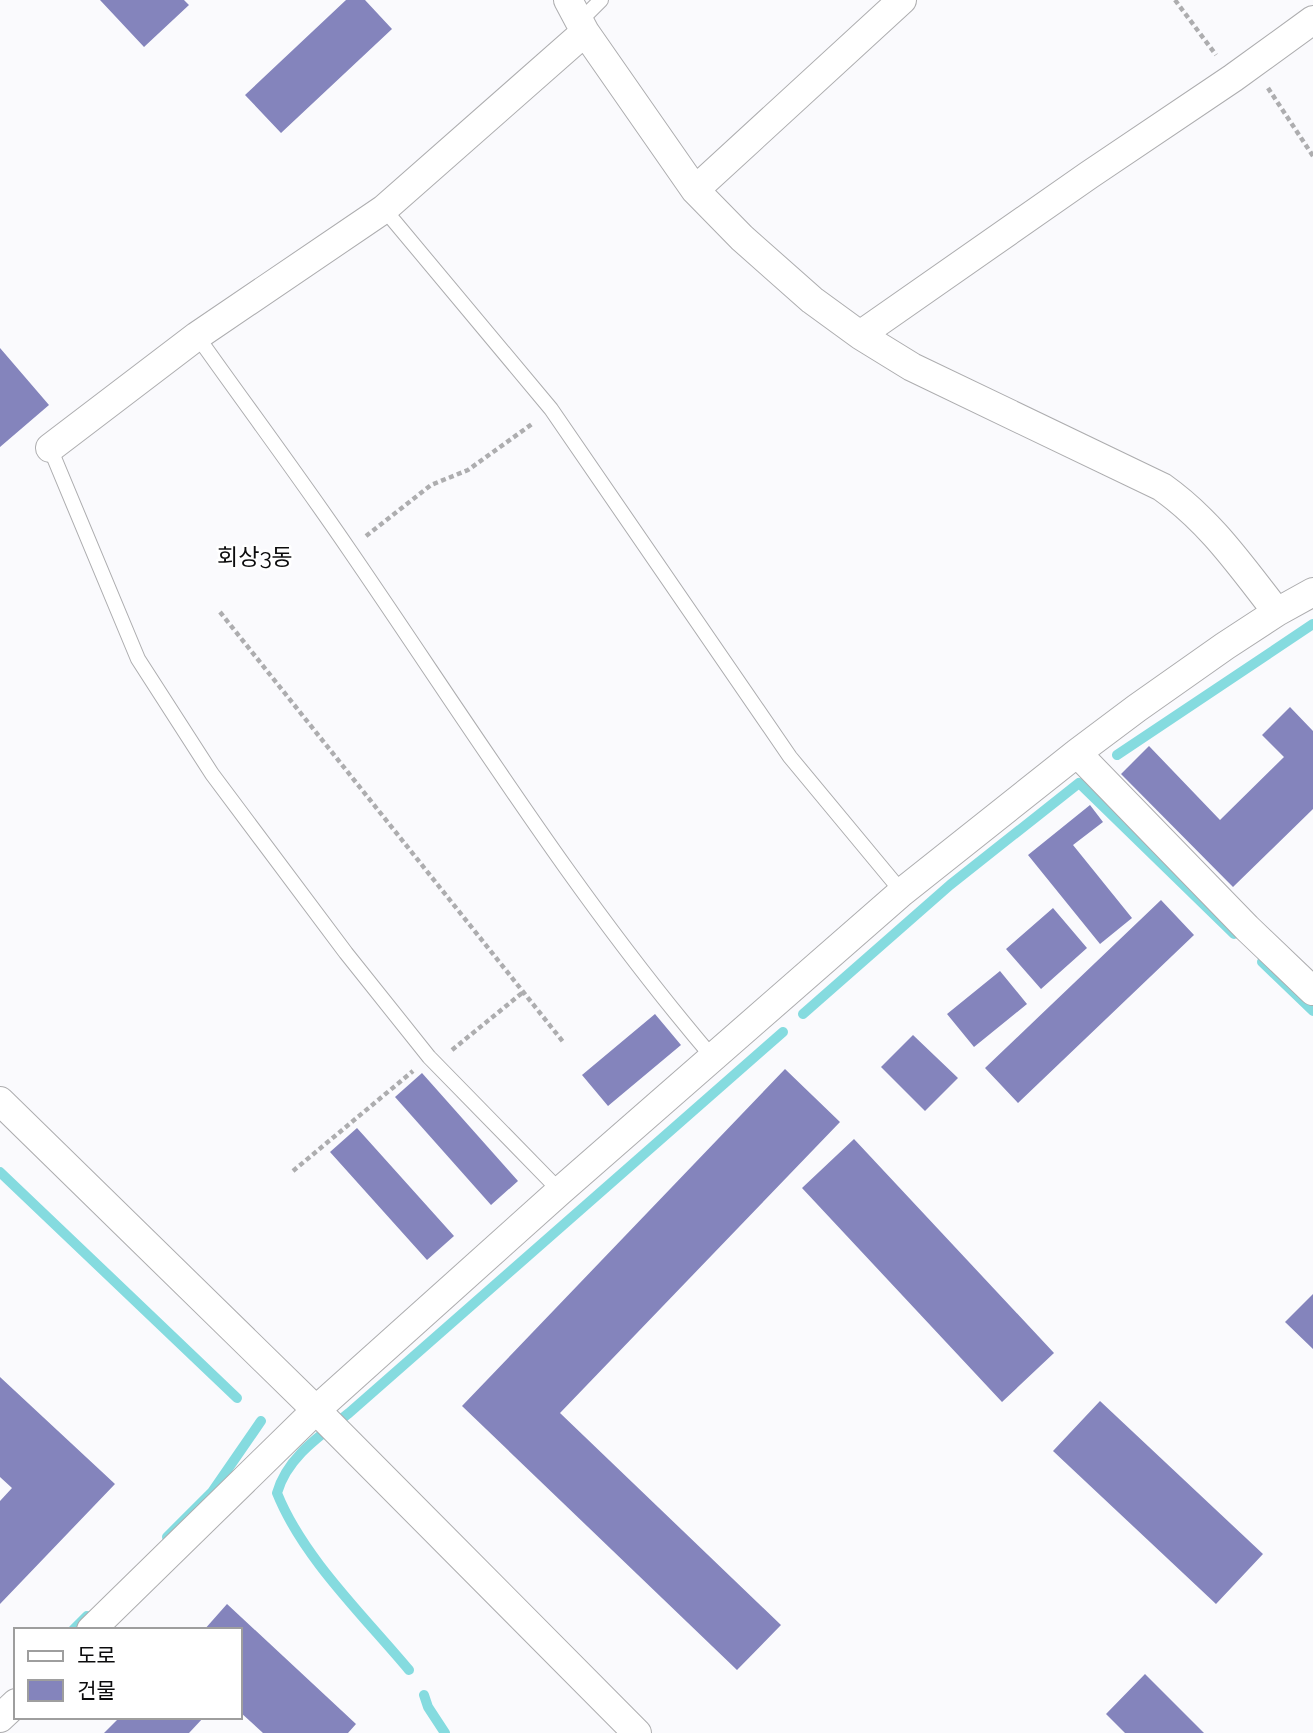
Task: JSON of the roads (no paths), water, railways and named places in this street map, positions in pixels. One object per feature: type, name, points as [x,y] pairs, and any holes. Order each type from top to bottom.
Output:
[{"type":"street","points":[[695,190],[901,0]]},
{"type":"street","points":[[50,448],[197,336],[384,209],[577,18],[695,190],[742,238],[812,300],[860,335],[912,367],[1162,487],[1187,504],[1207,523],[1277,612]]},
{"type":"street","points":[[860,335],[1313,20]]},
{"type":"street","points":[[92,1628],[316,1410],[560,1191],[902,892],[1077,752],[1214,654],[1277,612],[1313,592]]},
{"type":"street","points":[[1077,752],[1247,928],[1313,991]]},
{"type":"street","points":[[0,1101],[316,1410],[637,1733]]},
{"type":"street","points":[[0,1718],[14,1705]]},
{"type":"lane","points":[[577,18],[601,0]]},
{"type":"lane","points":[[384,209],[551,409],[790,757],[902,892]]},
{"type":"lane","points":[[197,336],[349,549],[515,796],[615,938],[713,1059]]},
{"type":"lane","points":[[50,448],[138,659],[212,774],[346,954],[432,1060],[560,1191]]},
{"type":"waterway","points":[[1117,755],[1313,624]]},
{"type":"waterway","points":[[803,1014],[950,885],[1079,783],[1234,934]]},
{"type":"waterway","points":[[1262,962],[1313,1011]]},
{"type":"waterway","points":[[409,1670],[336,1586],[288,1517],[277,1493],[289,1468],[317,1438],[349,1413],[783,1032]]},
{"type":"waterway","points":[[0,1172],[237,1398]]},
{"type":"waterway","points":[[167,1537],[212,1492],[261,1421]]},
{"type":"waterway","points":[[75,1628],[87,1616]]},
{"type":"waterway","points":[[424,1695],[428,1707],[445,1733]]},
{"type":"district","name":"회상3동","points":[[255,557]]}]
